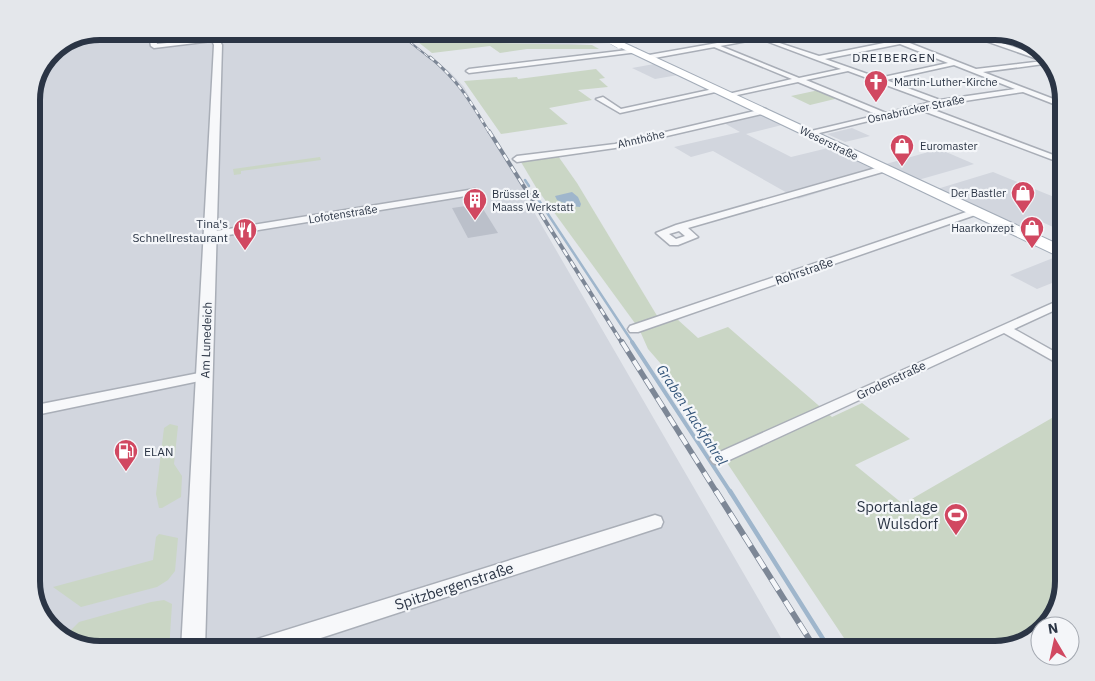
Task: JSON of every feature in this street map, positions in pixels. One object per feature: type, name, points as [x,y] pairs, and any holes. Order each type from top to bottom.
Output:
[{"type":"main road","name":"Weserstraße","points":[[613,40],[974,212],[1055,247]]},
{"type":"street","points":[[151,54],[154,46],[153,40]]},
{"type":"street","points":[[154,46],[217,40]]},
{"type":"street","name":"Am Lunedeich","points":[[193,641],[217,40]]},
{"type":"street","points":[[649,57],[751,40]]},
{"type":"street","points":[[769,40],[939,102]]},
{"type":"street","points":[[895,40],[1055,102]]},
{"type":"street","points":[[987,40],[1035,56]]},
{"type":"street","points":[[819,58],[900,42]]},
{"type":"street","points":[[716,46],[885,115]]},
{"type":"street","points":[[469,71],[636,51]]},
{"type":"street","points":[[976,72],[1041,62]]},
{"type":"street","points":[[879,80],[954,63]]},
{"type":"street","points":[[600,99],[620,110],[798,80],[848,69]]},
{"type":"street","name":"Osnabrücker Straße","points":[[810,134],[939,102],[1023,90]]},
{"type":"street","points":[[919,107],[1055,159]]},
{"type":"street","name":"Ahnthöhe","points":[[517,159],[615,146],[763,111]]},
{"type":"street","points":[[680,227],[883,169]]},
{"type":"street","name":"Lofotenstraße","points":[[210,235],[475,192]]},
{"type":"street","name":"Rohrstraße","points":[[634,330],[974,212]]},
{"type":"street","name":"Grodenstraße","points":[[718,459],[1055,305]]},
{"type":"street","points":[[1004,328],[1055,358]]},
{"type":"street","points":[[40,409],[204,376]]},
{"type":"street","name":"Spitzbergenstraße","points":[[282,641],[655,522]]},
{"type":"shaded area","points":[[100,40],[409,40],[450,72],[464,87],[482,120],[531,192],[523,193],[783,641],[100,641],[85,639],[70,633],[52,617],[43,600],[40,585],[40,96],[46,74],[60,55],[81,43]]},
{"type":"shaded area","points":[[481,40],[580,42],[668,40],[569,45],[498,43]]},
{"type":"shaded area","points":[[654,64],[678,75],[655,79],[632,68]]},
{"type":"shaded area","points":[[760,114],[782,125],[746,134],[791,157],[828,148],[881,173],[798,199],[713,151],[691,157],[674,147],[740,132],[724,123]]},
{"type":"shaded area","points":[[852,128],[870,136],[845,142],[827,134]]},
{"type":"shaded area","points":[[939,149],[974,164],[918,180],[886,164]]},
{"type":"shaded area","points":[[993,172],[1055,197],[1055,228],[1042,222],[1023,229],[937,189]]},
{"type":"shaded area","points":[[1053,258],[1055,259],[1055,285],[1052,283],[1037,289],[1010,275]]},
{"type":"green space","points":[[415,40],[482,40],[499,43],[592,45],[599,49],[527,49],[500,53],[490,46],[432,53]]},
{"type":"green space","points":[[596,69],[605,78],[599,79],[608,87],[578,90],[592,100],[549,108],[568,124],[501,134],[464,81],[517,77],[518,79]]},
{"type":"green space","points":[[819,90],[839,98],[810,105],[791,96]]},
{"type":"green space","points":[[558,156],[577,183],[659,319],[637,326],[537,189],[521,162]]},
{"type":"green space","points":[[320,157],[321,160],[241,171],[241,174],[234,175],[233,169]]},
{"type":"green space","points":[[677,319],[698,338],[728,327],[832,417],[862,403],[910,439],[855,465],[903,504],[1055,416],[1055,581],[1053,596],[1047,611],[1044,616],[1030,616],[1030,630],[1010,639],[995,641],[846,641],[661,364],[648,349],[640,331]]},
{"type":"green space","points":[[170,424],[178,426],[174,464],[182,476],[181,497],[159,508],[156,494],[164,428]]},
{"type":"green space","points":[[159,534],[178,538],[175,571],[168,580],[157,587],[81,607],[53,587],[153,560],[156,537]]},
{"type":"green space","points":[[164,600],[172,604],[170,641],[100,641],[85,639],[69,632],[79,622]]},
{"type":"water","points":[[572,192],[578,197],[581,204],[580,207],[571,206],[557,200],[555,196]]},
{"type":"building","name":"Brüssel & Maass Werkstatt","points":[[480,204],[498,233],[468,238],[452,208]]},
{"type":"waterway","name":"Graben Hackfahrel","points":[[525,180],[529,186]]},
{"type":"waterway","name":"Graben Hackfahrel","points":[[534,193],[633,343]]},
{"type":"waterway","name":"Graben Hackfahrel","points":[[632,342],[731,493]]},
{"type":"waterway","name":"Graben Hackfahrel","points":[[730,491],[824,641]]},
{"type":"railway","points":[[407,40],[431,59]]},
{"type":"railway","points":[[503,40],[537,42],[621,40]]},
{"type":"railway","points":[[430,57],[449,74],[470,101],[489,132]]},
{"type":"railway","points":[[489,131],[622,343]]},
{"type":"railway","points":[[622,342],[717,493]]},
{"type":"railway","points":[[716,491],[810,641]]},
{"type":"place","name":"Martin-Luther-Kirche","points":[[876,103]]},
{"type":"place","name":"Euromaster","points":[[902,167]]},
{"type":"place","name":"Der Bastler","points":[[1023,214]]},
{"type":"place","name":"Brüssel & Maass Werkstatt","points":[[475,221]]},
{"type":"place","name":"Haarkonzept","points":[[1032,249]]},
{"type":"place","name":"Tina's Schnellrestaurant","points":[[245,251]]},
{"type":"place","name":"ELAN","points":[[126,472]]},
{"type":"place","name":"Sportanlage Wulsdorf","points":[[956,536]]},
{"type":"district","name":"DREIBERGEN","points":[[894,57]]}]
